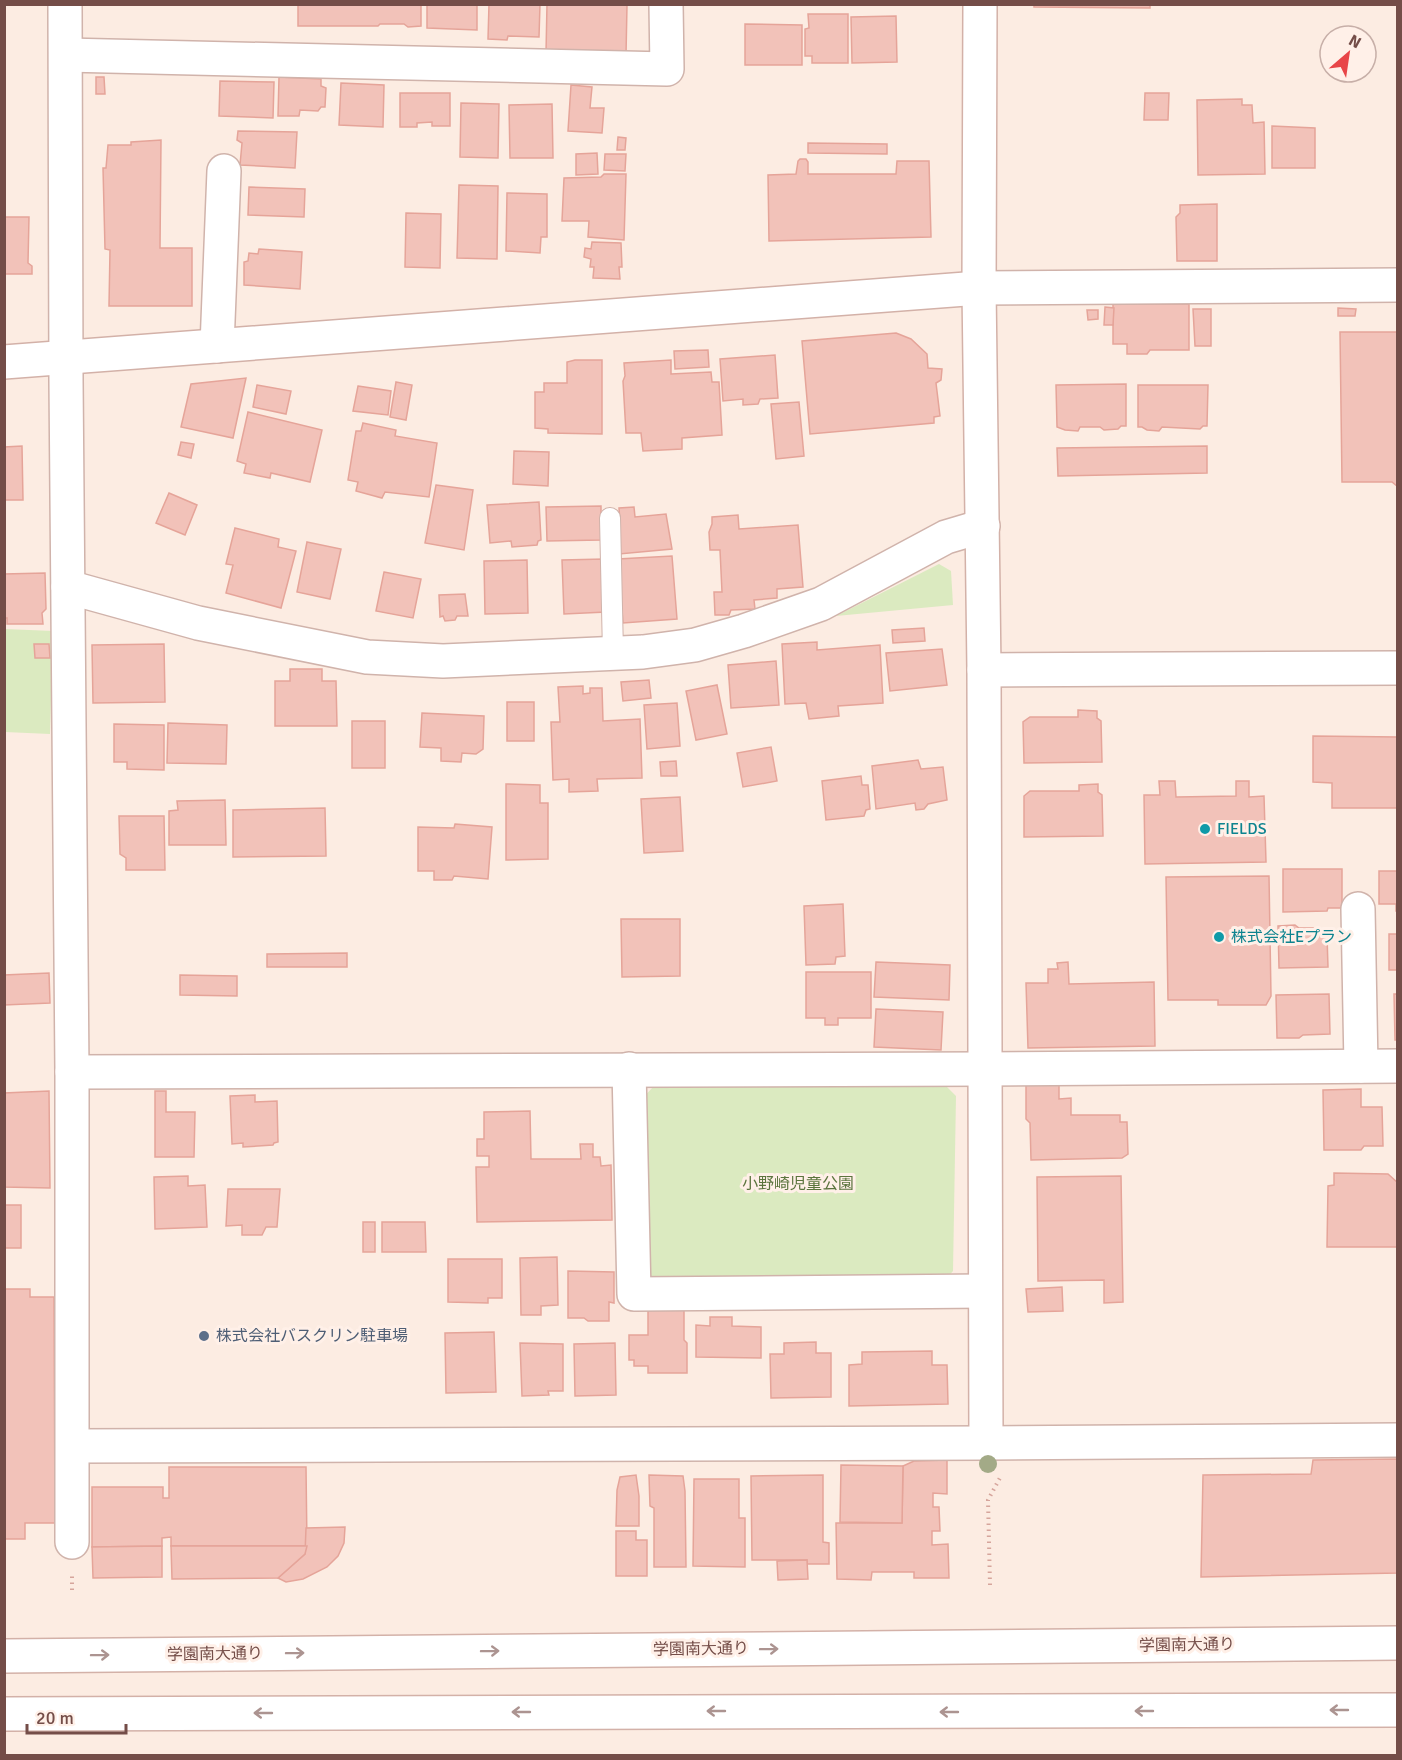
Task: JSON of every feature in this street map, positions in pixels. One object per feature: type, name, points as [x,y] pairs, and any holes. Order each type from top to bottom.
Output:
[{"type":"street","points":[[65,4],[72,1072],[72,1542]]},
{"type":"street","points":[[66,55],[667,69],[666,4]]},
{"type":"street","points":[[980,4],[979,288],[984,670],[986,1443]]},
{"type":"street","points":[[218,346],[224,171]]},
{"type":"street","points":[[4,362],[979,288],[1398,285]]},
{"type":"street","points":[[68,586],[198,623],[367,657],[443,661],[614,654],[695,645],[744,631],[821,604],[946,537],[982,525]]},
{"type":"street","points":[[984,670],[1398,668]]},
{"type":"street","points":[[1358,909],[1361,1066]]},
{"type":"street","points":[[72,1072],[1398,1066]]},
{"type":"street","points":[[629,1069],[634,1294],[985,1291]]},
{"type":"street","points":[[73,1446],[1398,1440]]},
{"type":"street","points":[[4,1641],[42,1655]]},
{"type":"street","name":"学園南大通り","points":[[4,1656],[1398,1643]]},
{"type":"street","points":[[4,1714],[1398,1710]]},
{"type":"street","points":[[4,1729],[39,1714]]},
{"type":"lane","points":[[610,518],[614,654]]},
{"type":"path","points":[[990,1585],[988,1500],[1003,1473]]},
{"type":"green space","points":[[939,564],[951,571],[953,605],[836,616]]},
{"type":"green space","points":[[5,629],[53,631],[50,734],[5,732]]},
{"type":"green space","name":"小野崎児童公園","points":[[944,1084],[956,1096],[953,1271],[945,1280],[658,1283],[645,1269],[640,1101],[654,1086]]},
{"type":"building","points":[[298,4],[421,4],[421,26],[380,24],[378,26],[298,26]]},
{"type":"building","points":[[427,4],[477,4],[477,30],[427,28]]},
{"type":"building","points":[[489,4],[540,4],[539,37],[508,36],[507,40],[488,39]]},
{"type":"building","points":[[547,4],[627,5],[626,55],[546,53]]},
{"type":"building","points":[[1034,4],[1150,4],[1150,8],[1034,7]]},
{"type":"building","points":[[808,14],[848,14],[848,63],[812,63],[812,56],[805,56],[805,29],[809,28]]},
{"type":"building","points":[[896,16],[897,62],[852,63],[851,17]]},
{"type":"building","points":[[745,24],[802,25],[802,65],[745,65]]},
{"type":"building","points":[[96,77],[104,77],[105,94],[96,94]]},
{"type":"building","points":[[279,77],[321,79],[321,86],[326,88],[325,107],[321,107],[318,111],[300,110],[299,116],[278,116]]},
{"type":"building","points":[[220,81],[274,82],[273,118],[219,116]]},
{"type":"building","points":[[341,83],[384,85],[383,127],[339,125]]},
{"type":"building","points":[[571,85],[592,87],[590,108],[604,108],[602,133],[568,131]]},
{"type":"building","points":[[400,93],[450,93],[450,126],[432,126],[432,122],[417,123],[417,127],[400,127]]},
{"type":"building","points":[[1145,93],[1169,93],[1168,120],[1144,120]]},
{"type":"building","points":[[1242,99],[1242,105],[1252,105],[1253,123],[1264,122],[1265,174],[1198,175],[1197,100]]},
{"type":"building","points":[[461,103],[499,104],[498,158],[460,157]]},
{"type":"building","points":[[552,104],[553,158],[510,158],[509,105]]},
{"type":"building","points":[[1272,126],[1315,128],[1315,168],[1272,168]]},
{"type":"building","points":[[238,131],[297,132],[295,168],[240,165],[242,143],[237,140]]},
{"type":"building","points":[[618,137],[626,138],[625,150],[617,150]]},
{"type":"building","points":[[161,140],[160,248],[192,248],[192,306],[109,306],[110,250],[105,249],[103,168],[106,168],[108,145],[131,145],[131,142]]},
{"type":"building","points":[[808,143],[887,144],[887,154],[808,153]]},
{"type":"building","points":[[597,153],[598,174],[576,175],[576,154]]},
{"type":"building","points":[[605,154],[626,154],[625,171],[604,170]]},
{"type":"building","points":[[800,159],[806,159],[808,162],[808,174],[896,174],[897,161],[929,161],[931,237],[769,241],[768,175],[796,174]]},
{"type":"building","points":[[604,174],[626,174],[624,240],[588,237],[589,221],[562,221],[564,178],[601,177]]},
{"type":"building","points":[[459,185],[498,186],[497,259],[457,258]]},
{"type":"building","points":[[249,187],[305,189],[304,217],[248,215]]},
{"type":"building","points":[[507,193],[547,194],[547,237],[541,237],[540,253],[506,251]]},
{"type":"building","points":[[1217,204],[1217,261],[1177,261],[1176,217],[1180,213],[1180,205]]},
{"type":"building","points":[[406,213],[441,214],[440,268],[405,267]]},
{"type":"building","points":[[4,217],[29,217],[28,263],[32,266],[32,274],[4,274]]},
{"type":"building","points":[[592,242],[621,243],[620,279],[593,278],[594,267],[590,267],[591,259],[584,257],[585,248],[591,249]]},
{"type":"building","points":[[259,249],[302,252],[300,289],[244,285],[244,262],[248,261],[249,253],[258,254]]},
{"type":"building","points":[[1113,304],[1189,304],[1189,350],[1150,350],[1147,354],[1127,354],[1127,344],[1113,344]]},
{"type":"building","points":[[1105,307],[1114,308],[1113,325],[1104,325]]},
{"type":"building","points":[[1338,308],[1356,309],[1355,316],[1338,316]]},
{"type":"building","points":[[1193,309],[1211,309],[1211,346],[1195,346]]},
{"type":"building","points":[[1087,310],[1098,310],[1098,319],[1088,320]]},
{"type":"building","points":[[1340,332],[1398,332],[1398,487],[1392,482],[1342,482]]},
{"type":"building","points":[[896,333],[911,339],[927,354],[928,368],[942,369],[941,380],[936,383],[940,416],[934,417],[934,423],[810,434],[802,341]]},
{"type":"building","points":[[708,350],[709,367],[675,369],[674,351]]},
{"type":"building","points":[[775,355],[778,398],[760,399],[758,404],[743,405],[743,399],[723,401],[720,359]]},
{"type":"building","points":[[602,360],[602,434],[548,433],[548,429],[535,428],[535,392],[544,392],[544,383],[567,383],[567,362]]},
{"type":"building","points":[[671,360],[671,374],[711,372],[712,382],[719,382],[722,435],[682,438],[682,449],[643,451],[641,433],[626,433],[624,363]]},
{"type":"building","points":[[246,378],[233,438],[181,427],[191,384]]},
{"type":"building","points":[[396,382],[412,385],[406,420],[390,417]]},
{"type":"building","points":[[1126,384],[1126,426],[1104,430],[1100,427],[1080,427],[1078,431],[1057,427],[1056,385]]},
{"type":"building","points":[[257,385],[291,391],[286,414],[253,407]]},
{"type":"building","points":[[1138,385],[1208,385],[1207,426],[1200,429],[1162,427],[1159,431],[1138,427]]},
{"type":"building","points":[[358,386],[391,391],[388,415],[353,411]]},
{"type":"building","points":[[799,402],[804,456],[776,459],[771,404]]},
{"type":"building","points":[[248,412],[322,430],[310,482],[271,473],[270,478],[244,473],[246,464],[237,461]]},
{"type":"building","points":[[363,423],[396,430],[395,436],[437,443],[429,497],[385,492],[382,498],[356,491],[358,482],[348,480],[356,431],[361,431]]},
{"type":"building","points":[[181,442],[194,444],[191,458],[178,455]]},
{"type":"building","points":[[22,446],[23,500],[4,500],[4,447]]},
{"type":"building","points":[[1207,446],[1207,473],[1058,476],[1057,448]]},
{"type":"building","points":[[514,451],[549,452],[548,486],[513,484]]},
{"type":"building","points":[[436,485],[473,490],[464,550],[425,543]]},
{"type":"building","points":[[169,493],[197,505],[185,535],[156,523]]},
{"type":"building","points":[[539,502],[541,540],[537,545],[512,547],[511,541],[490,543],[487,505]]},
{"type":"building","points":[[601,506],[601,540],[547,541],[546,507]]},
{"type":"building","points":[[634,507],[635,517],[666,514],[672,549],[619,554],[616,524],[620,523],[619,508]]},
{"type":"building","points":[[738,515],[739,529],[798,525],[803,587],[777,589],[777,598],[754,600],[755,609],[731,610],[729,615],[715,615],[714,592],[722,592],[720,550],[710,550],[709,532],[712,517]]},
{"type":"building","points":[[235,528],[279,539],[278,547],[296,551],[281,608],[226,593],[233,565],[226,564]]},
{"type":"building","points":[[307,542],[341,549],[330,599],[297,592]]},
{"type":"building","points":[[672,556],[677,619],[623,623],[618,559]]},
{"type":"building","points":[[604,559],[606,612],[564,614],[562,560]]},
{"type":"building","points":[[527,560],[528,613],[485,614],[484,561]]},
{"type":"building","points":[[384,572],[421,579],[413,618],[376,611]]},
{"type":"building","points":[[45,573],[46,609],[42,613],[43,624],[7,624],[7,618],[4,618],[4,574]]},
{"type":"building","points":[[465,594],[468,616],[457,616],[455,620],[445,621],[443,616],[440,617],[439,595]]},
{"type":"building","points":[[924,628],[925,641],[893,643],[892,630]]},
{"type":"building","points":[[817,642],[817,650],[880,645],[883,703],[838,706],[839,716],[809,719],[806,703],[785,704],[782,644]]},
{"type":"building","points":[[34,644],[49,644],[50,658],[35,658]]},
{"type":"building","points":[[164,644],[165,702],[93,703],[92,645]]},
{"type":"building","points":[[942,649],[947,685],[890,691],[886,653]]},
{"type":"building","points":[[776,661],[779,705],[731,708],[728,665]]},
{"type":"building","points":[[290,669],[322,669],[322,681],[336,681],[337,726],[275,726],[275,681],[290,681]]},
{"type":"building","points":[[649,680],[651,698],[623,701],[621,682]]},
{"type":"building","points":[[717,685],[727,734],[696,740],[686,691]]},
{"type":"building","points":[[583,686],[583,694],[590,693],[590,688],[602,688],[603,721],[640,719],[642,778],[597,779],[598,791],[569,792],[569,779],[553,780],[551,722],[560,722],[558,687]]},
{"type":"building","points":[[507,702],[534,702],[534,741],[507,741]]},
{"type":"building","points":[[677,703],[680,746],[647,749],[644,705]]},
{"type":"building","points":[[1078,710],[1097,711],[1097,718],[1101,721],[1102,762],[1024,763],[1023,722],[1030,717],[1078,717]]},
{"type":"building","points":[[422,713],[484,716],[483,749],[476,754],[462,753],[461,762],[441,761],[441,748],[420,747]]},
{"type":"building","points":[[352,721],[385,721],[385,768],[352,768]]},
{"type":"building","points":[[168,723],[227,725],[226,764],[167,763]]},
{"type":"building","points":[[114,724],[164,725],[164,770],[127,769],[127,762],[114,762]]},
{"type":"building","points":[[1313,736],[1398,737],[1398,808],[1332,808],[1332,783],[1313,782]]},
{"type":"building","points":[[771,747],[777,781],[743,787],[737,753]]},
{"type":"building","points":[[918,760],[921,769],[943,767],[947,800],[928,804],[924,809],[916,810],[915,803],[876,809],[872,766]]},
{"type":"building","points":[[676,761],[677,776],[661,776],[660,762]]},
{"type":"building","points":[[861,776],[862,785],[868,785],[870,809],[866,810],[864,816],[826,820],[822,781]]},
{"type":"building","name":"FIELDS","points":[[1159,781],[1175,781],[1176,797],[1236,796],[1236,781],[1249,781],[1249,797],[1264,796],[1266,862],[1145,864],[1144,795],[1160,795]]},
{"type":"building","points":[[506,784],[540,785],[540,803],[548,803],[548,859],[506,860]]},
{"type":"building","points":[[1098,784],[1098,792],[1102,795],[1103,836],[1024,837],[1024,796],[1030,791],[1079,791],[1079,785]]},
{"type":"building","points":[[680,797],[683,851],[644,853],[641,799]]},
{"type":"building","points":[[225,800],[226,845],[169,845],[169,811],[178,810],[177,801]]},
{"type":"building","points":[[325,808],[326,856],[233,857],[233,810]]},
{"type":"building","points":[[119,816],[164,816],[165,870],[126,870],[126,858],[120,854]]},
{"type":"building","points":[[455,824],[492,827],[488,879],[454,876],[452,880],[434,880],[434,871],[418,871],[418,827],[454,828]]},
{"type":"building","points":[[1283,869],[1342,869],[1342,908],[1328,908],[1327,911],[1283,912]]},
{"type":"building","points":[[1379,871],[1398,871],[1398,911],[1396,911],[1396,904],[1379,904]]},
{"type":"building","name":"株式会社Eプラン","points":[[1269,876],[1271,996],[1266,1005],[1218,1005],[1218,1000],[1168,1000],[1166,877]]},
{"type":"building","points":[[843,904],[845,956],[836,957],[835,964],[806,965],[804,906]]},
{"type":"building","points":[[621,919],[680,919],[680,976],[622,977]]},
{"type":"building","points":[[1295,925],[1299,928],[1313,928],[1313,936],[1327,936],[1328,967],[1279,968],[1278,926]]},
{"type":"building","points":[[1389,934],[1398,934],[1398,970],[1389,970]]},
{"type":"building","points":[[347,953],[347,967],[267,967],[267,954]]},
{"type":"building","points":[[876,962],[950,965],[949,1000],[874,997]]},
{"type":"building","points":[[1068,962],[1069,984],[1154,982],[1155,1046],[1028,1048],[1026,983],[1048,983],[1048,969],[1058,969],[1057,963]]},
{"type":"building","points":[[806,972],[871,972],[871,1018],[838,1018],[838,1025],[825,1025],[825,1018],[806,1018]]},
{"type":"building","points":[[49,973],[50,1003],[4,1005],[4,975]]},
{"type":"building","points":[[180,975],[237,976],[237,996],[180,995]]},
{"type":"building","points":[[1329,994],[1330,1034],[1277,1038],[1276,995]]},
{"type":"building","points":[[1394,994],[1398,994],[1398,1040],[1395,1040]]},
{"type":"building","points":[[876,1009],[943,1012],[941,1050],[874,1047]]},
{"type":"building","points":[[1059,1084],[1059,1099],[1071,1098],[1071,1115],[1120,1115],[1120,1122],[1127,1122],[1128,1154],[1122,1158],[1031,1160],[1030,1123],[1026,1119],[1026,1085]]},
{"type":"building","points":[[1361,1089],[1361,1107],[1382,1107],[1383,1146],[1364,1146],[1361,1150],[1324,1150],[1323,1090]]},
{"type":"building","points":[[49,1091],[50,1188],[4,1187],[4,1093]]},
{"type":"building","points":[[155,1091],[166,1091],[166,1112],[195,1112],[194,1157],[155,1157]]},
{"type":"building","points":[[255,1095],[255,1102],[277,1101],[278,1142],[273,1145],[243,1147],[243,1143],[232,1144],[230,1096]]},
{"type":"building","points":[[530,1111],[531,1159],[581,1159],[580,1144],[593,1144],[593,1157],[600,1157],[601,1166],[611,1165],[612,1220],[477,1222],[476,1167],[489,1167],[489,1156],[477,1156],[477,1139],[484,1139],[484,1112]]},
{"type":"building","points":[[1334,1173],[1388,1174],[1398,1183],[1398,1247],[1327,1247],[1328,1186],[1334,1185]]},
{"type":"building","points":[[188,1176],[188,1186],[205,1185],[207,1227],[155,1229],[154,1177]]},
{"type":"building","points":[[1121,1176],[1123,1302],[1104,1303],[1104,1280],[1038,1281],[1037,1177]]},
{"type":"building","points":[[228,1189],[280,1189],[277,1227],[266,1227],[262,1235],[242,1235],[242,1225],[226,1226]]},
{"type":"building","points":[[4,1205],[21,1205],[21,1248],[4,1248]]},
{"type":"building","points":[[363,1222],[375,1222],[375,1252],[363,1252]]},
{"type":"building","points":[[382,1222],[425,1222],[426,1252],[382,1252]]},
{"type":"building","points":[[557,1257],[558,1305],[541,1306],[541,1315],[521,1315],[520,1258]]},
{"type":"building","points":[[448,1259],[502,1259],[502,1298],[488,1298],[488,1303],[448,1302]]},
{"type":"building","points":[[568,1271],[614,1272],[614,1303],[609,1302],[609,1321],[568,1318]]},
{"type":"building","points":[[1062,1287],[1063,1311],[1028,1312],[1026,1289]]},
{"type":"building","points":[[4,1289],[30,1289],[30,1297],[54,1297],[55,1523],[25,1523],[25,1539],[4,1539]]},
{"type":"building","points":[[648,1310],[684,1310],[687,1373],[648,1373],[648,1366],[634,1366],[634,1360],[629,1360],[629,1335],[648,1335]]},
{"type":"building","points":[[710,1317],[732,1317],[732,1326],[761,1327],[761,1358],[696,1357],[696,1325],[710,1326]]},
{"type":"building","points":[[494,1332],[496,1392],[446,1393],[445,1333]]},
{"type":"building","points":[[816,1342],[816,1353],[831,1353],[831,1397],[771,1398],[770,1354],[784,1354],[784,1343]]},
{"type":"building","points":[[520,1343],[563,1344],[563,1391],[548,1391],[549,1395],[522,1396]]},
{"type":"building","points":[[615,1343],[616,1395],[575,1396],[574,1344]]},
{"type":"building","points":[[932,1351],[932,1365],[947,1365],[948,1404],[849,1406],[849,1365],[862,1364],[862,1352]]},
{"type":"building","points":[[1398,1459],[1398,1573],[1201,1577],[1203,1475],[1311,1474],[1313,1460]]},
{"type":"building","points":[[947,1460],[947,1494],[933,1493],[933,1507],[939,1507],[940,1531],[932,1531],[932,1545],[948,1544],[949,1578],[914,1578],[914,1572],[872,1572],[871,1580],[837,1579],[836,1523],[902,1523],[903,1466],[914,1461]]},
{"type":"building","points":[[841,1465],[903,1466],[902,1523],[840,1522]]},
{"type":"building","points":[[169,1467],[306,1467],[307,1546],[171,1546],[171,1537],[162,1538],[162,1546],[92,1547],[92,1487],[163,1487],[163,1498],[169,1498]]},
{"type":"building","points":[[636,1475],[639,1526],[616,1526],[617,1490],[620,1477]]},
{"type":"building","points":[[649,1475],[683,1476],[686,1567],[654,1567],[654,1508],[650,1506]]},
{"type":"building","points":[[823,1475],[823,1542],[829,1543],[829,1564],[807,1564],[807,1560],[752,1560],[751,1476]]},
{"type":"building","points":[[694,1479],[739,1479],[739,1518],[745,1518],[745,1567],[693,1566]]},
{"type":"building","points":[[345,1527],[344,1543],[338,1556],[327,1567],[303,1579],[286,1582],[278,1578],[305,1554],[306,1528]]},
{"type":"building","points":[[616,1531],[636,1531],[636,1540],[647,1540],[647,1576],[616,1576]]},
{"type":"building","points":[[162,1546],[162,1577],[93,1578],[92,1547]]},
{"type":"building","points":[[171,1546],[307,1546],[305,1554],[278,1578],[172,1579]]},
{"type":"building","points":[[807,1560],[808,1579],[778,1580],[777,1561]]},
{"type":"place","name":"FIELDS","points":[[1205,829]]},
{"type":"place","name":"株式会社Eプラン","points":[[1219,937]]},
{"type":"place","name":"株式会社バスクリン駐車場","points":[[204,1336]]}]
